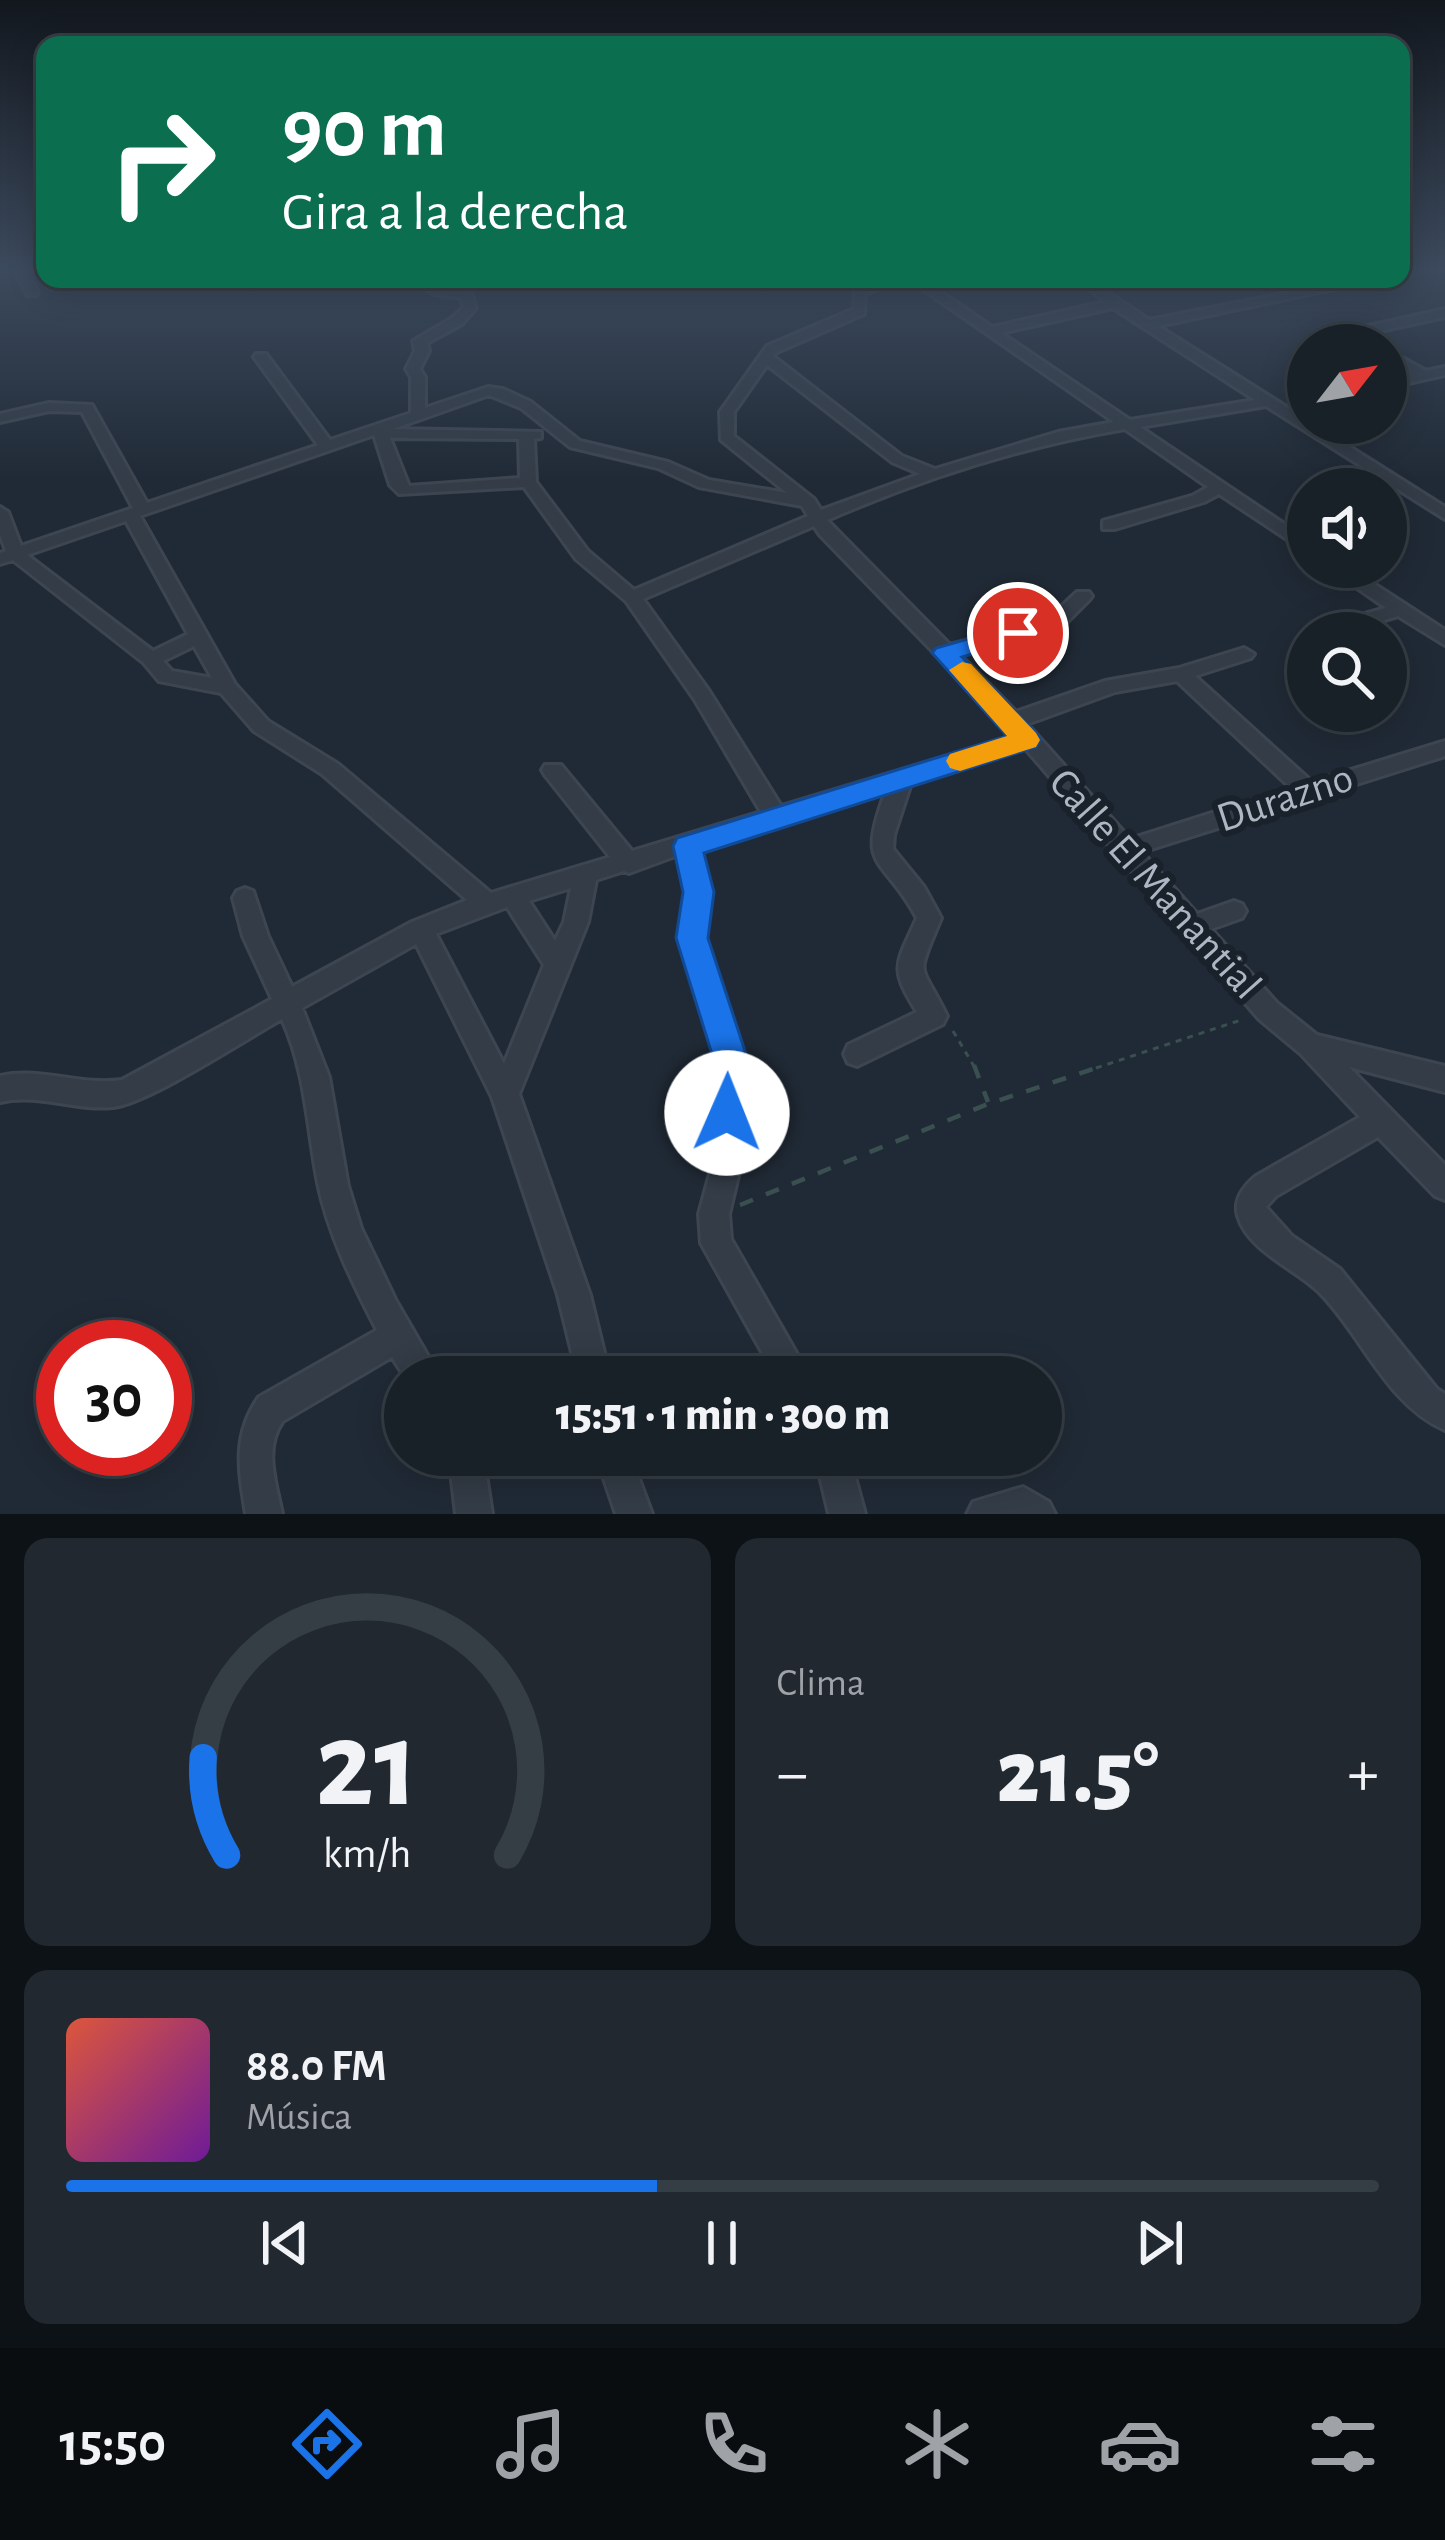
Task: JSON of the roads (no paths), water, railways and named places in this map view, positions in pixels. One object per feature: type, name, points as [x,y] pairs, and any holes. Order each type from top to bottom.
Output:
[{"type":"street","points":[[418,415],[418,382],[412,369],[423,339]]},
{"type":"street","points":[[794,339],[774,347],[767,358],[896,459],[935,475]]},
{"type":"street","points":[[1001,339],[1287,534]]},
{"type":"street","points":[[1171,339],[1445,514]]},
{"type":"street","points":[[261,357],[326,444]]},
{"type":"street","name":"Calle El Manantial","points":[[767,358],[723,425],[735,447],[815,511],[826,530],[1020,731],[1268,1011],[1310,1046],[1445,1186]]},
{"type":"street","points":[[1407,362],[1437,376]]},
{"type":"street","points":[[1407,381],[1437,376]]},
{"type":"street","points":[[8,556],[326,444],[497,392],[536,409],[575,444],[815,511]]},
{"type":"street","points":[[632,597],[815,511],[1063,435],[1287,402]]},
{"type":"street","points":[[0,418],[49,407],[87,408],[197,637],[227,688],[261,726],[330,769],[502,902],[557,964]]},
{"type":"street","points":[[380,430],[560,434]]},
{"type":"street","points":[[380,430],[398,484],[405,491],[528,482]]},
{"type":"street","points":[[526,436],[528,482],[582,555],[632,597],[702,696],[777,819]]},
{"type":"street","points":[[1109,525],[1198,499],[1218,488]]},
{"type":"street","points":[[2,523],[8,556],[151,659],[166,676],[227,688]]},
{"type":"street","points":[[1367,588],[1445,639]]},
{"type":"street","points":[[945,653],[1054,623],[1083,596]]},
{"type":"street","points":[[1393,612],[1400,610]]},
{"type":"street","points":[[151,659],[197,637]]},
{"type":"street","points":[[0,1089],[22,1084],[100,1095],[126,1093],[421,928],[901,780],[1020,731],[1112,686],[1181,674],[1244,654]]},
{"type":"street","points":[[1181,674],[1307,790]]},
{"type":"street","name":"Durazno","points":[[1125,849],[1445,748]]},
{"type":"street","points":[[553,770],[629,864]]},
{"type":"street","points":[[857,1054],[934,1016],[907,976],[907,959],[929,918],[880,853],[878,838],[901,780]]},
{"type":"street","points":[[688,846],[699,892],[692,938],[728,1051],[733,1082],[727,1113],[728,1159],[714,1214],[716,1243],[779,1356]]},
{"type":"street","points":[[505,1094],[576,922],[585,877]]},
{"type":"street","points":[[244,898],[260,953],[316,1077],[334,1192],[410,1356]]},
{"type":"street","points":[[1192,926],[1234,911]]},
{"type":"street","points":[[421,928],[505,1094],[574,1295],[589,1356]]},
{"type":"street","points":[[1310,1046],[1445,1079]]},
{"type":"street","points":[[1381,1120],[1266,1186],[1253,1198],[1251,1212],[1281,1247],[1329,1280],[1414,1388],[1445,1413]]},
{"type":"street","points":[[264,1514],[254,1444],[259,1423],[271,1409],[397,1336]]},
{"type":"street","points":[[469,1476],[474,1514]]},
{"type":"street","points":[[620,1476],[634,1514]]},
{"type":"street","points":[[837,1476],[847,1514]]},
{"type":"street","points":[[985,1514],[1023,1504],[1036,1514]]}]
